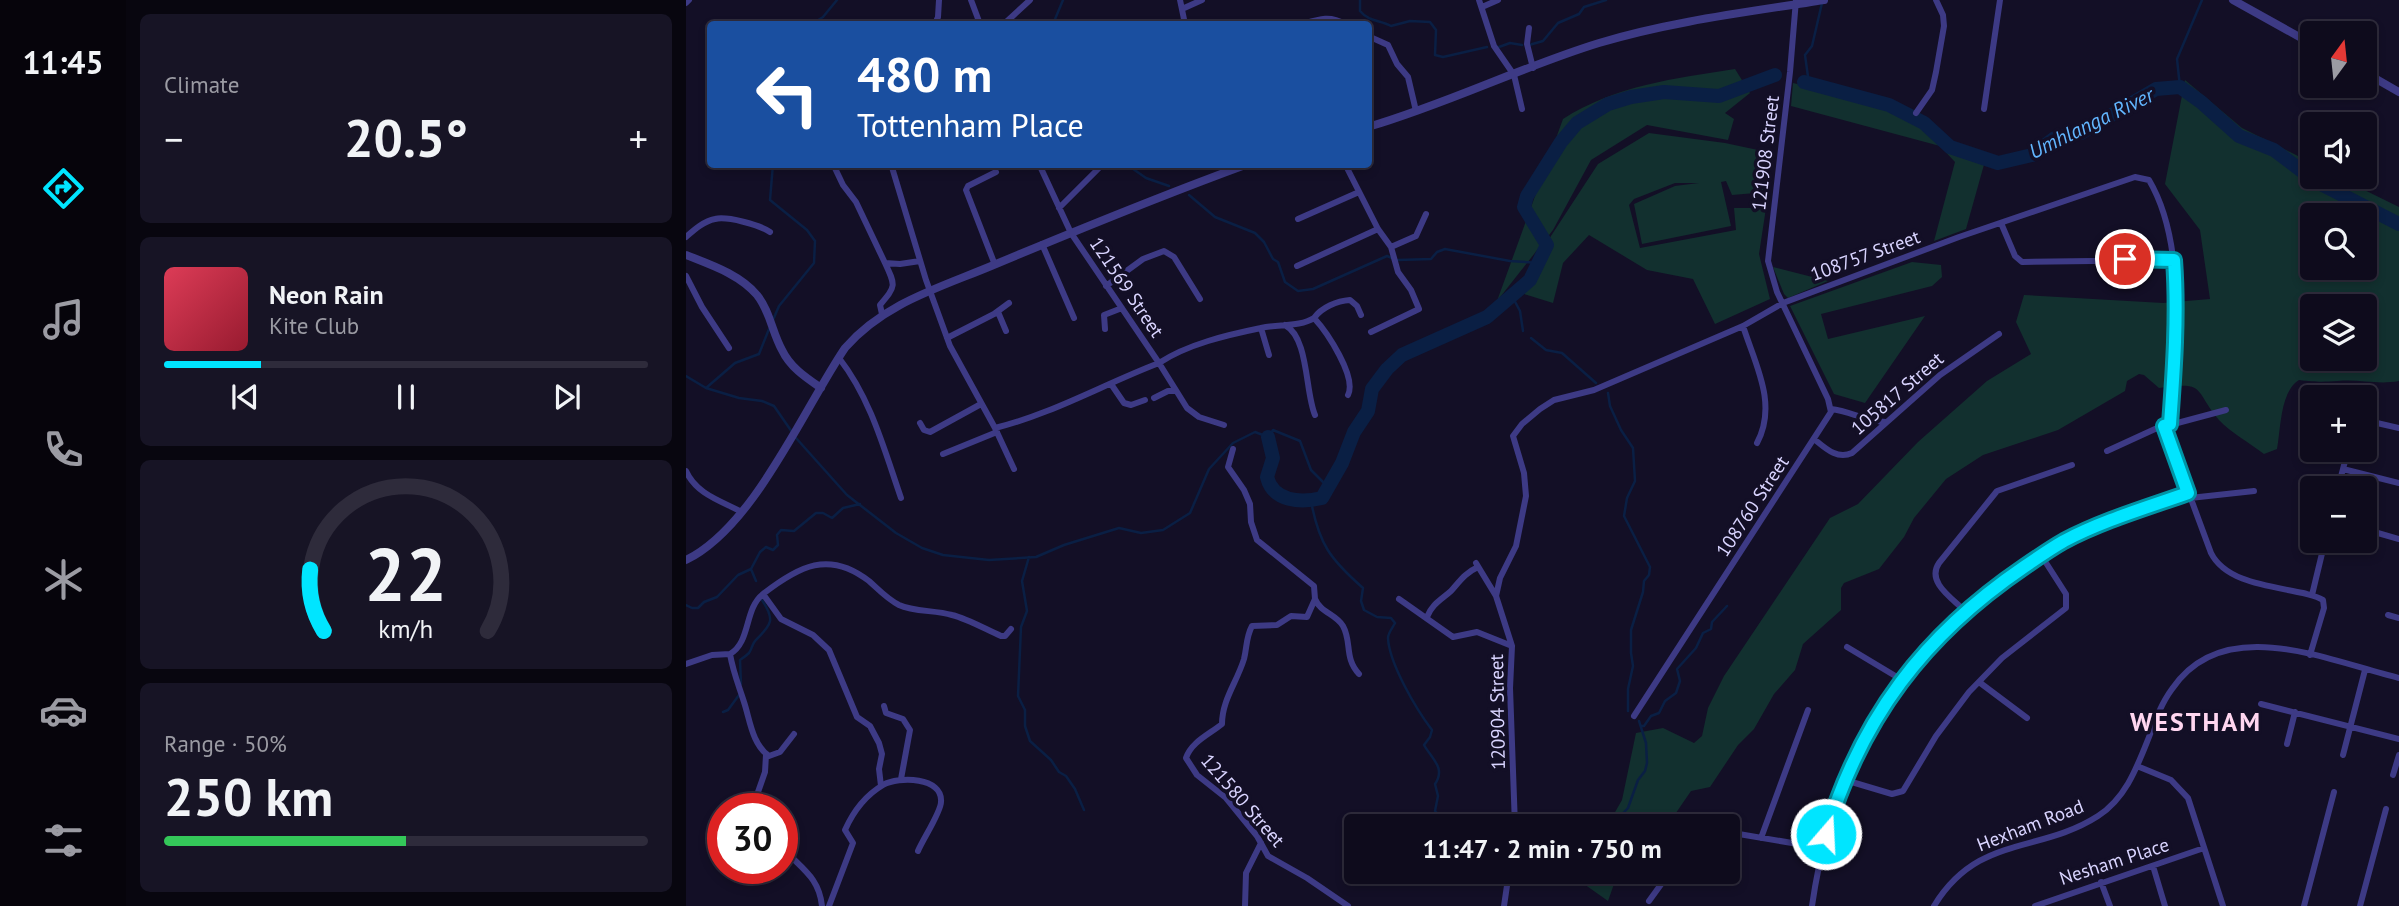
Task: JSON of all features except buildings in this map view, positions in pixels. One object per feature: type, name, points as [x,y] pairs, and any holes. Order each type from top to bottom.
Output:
[{"type":"street","points":[[936,21],[939,0]]},
{"type":"street","points":[[1007,21],[1030,0]]},
{"type":"street","points":[[1180,0],[1184,21]]},
{"type":"street","points":[[1182,9],[1202,0]]},
{"type":"street","points":[[1498,0],[1480,4],[1494,46],[1514,75],[1522,109]]},
{"type":"street","points":[[1372,126],[1599,43],[1824,0]]},
{"type":"street","points":[[1916,113],[1932,90],[1937,72],[1944,26],[1943,15],[1936,0]]},
{"type":"street","points":[[1984,109],[2000,0]]},
{"type":"street","points":[[2233,0],[2246,3],[2300,37]]},
{"type":"street","points":[[974,1],[980,21]]},
{"type":"street","name":"121908 Street","points":[[1783,303],[1769,268],[1768,251],[1799,3]]},
{"type":"street","points":[[1314,21],[1324,18],[1339,21]]},
{"type":"street","points":[[1529,28],[1527,44],[1533,68]]},
{"type":"street","points":[[1372,38],[1388,45],[1397,64],[1408,77],[1416,111]]},
{"type":"street","points":[[2377,79],[2399,92]]},
{"type":"street","points":[[835,168],[856,201],[894,281],[894,287],[879,307],[882,314]]},
{"type":"street","points":[[894,168],[929,291],[947,338],[1014,469]]},
{"type":"street","name":"121569 Street","points":[[1041,168],[1071,233],[1159,363],[1173,354],[1198,345],[1261,328],[1307,323],[1323,309],[1340,301],[1350,300],[1361,315]]},
{"type":"street","points":[[1059,208],[1099,168]]},
{"type":"street","points":[[686,560],[708,546],[742,512],[839,358],[862,329],[882,314],[929,291],[1042,244],[1237,168]]},
{"type":"street","points":[[1347,168],[1378,229],[1391,247],[1398,272],[1411,290],[1419,309],[1371,332]]},
{"type":"street","points":[[995,265],[966,190],[968,186],[996,172]]},
{"type":"street","name":"108757 Street","points":[[1496,596],[1500,578],[1516,546],[1526,496],[1524,473],[1513,436],[1517,428],[1545,405],[1600,387],[1743,326],[1783,303],[2128,178],[2140,176],[2149,180],[2167,225],[2174,260]]},
{"type":"street","points":[[1298,219],[1359,192]]},
{"type":"street","points":[[1391,247],[1416,236],[1426,214]]},
{"type":"street","points":[[686,237],[708,222],[720,219],[761,226],[770,232]]},
{"type":"street","points":[[2001,223],[2015,256],[2022,262],[2174,260],[2176,280],[2167,425],[2189,495],[2211,553],[2224,570],[2244,579],[2321,598],[2325,604],[2311,655]]},
{"type":"street","points":[[1297,266],[1378,229]]},
{"type":"street","points":[[1042,244],[1074,318]]},
{"type":"street","points":[[1107,286],[1143,259],[1164,251],[1174,257],[1199,299]]},
{"type":"street","points":[[686,255],[724,270],[747,285],[758,296],[769,314],[789,362],[821,388]]},
{"type":"street","points":[[885,263],[920,261]]},
{"type":"street","points":[[686,276],[702,307],[729,348]]},
{"type":"street","points":[[947,338],[998,312],[1009,303]]},
{"type":"street","points":[[1783,303],[1831,409],[1887,422]]},
{"type":"street","points":[[1105,329],[1104,315],[1122,308]]},
{"type":"street","points":[[998,312],[1006,331]]},
{"type":"street","points":[[1314,318],[1331,338],[1350,380],[1351,390],[1348,396]]},
{"type":"street","points":[[1283,324],[1294,331],[1308,376],[1307,390],[1315,415]]},
{"type":"street","points":[[1743,326],[1763,382],[1765,425],[1757,443]]},
{"type":"street","points":[[1261,328],[1269,355]]},
{"type":"street","name":"105817 Street","points":[[1814,439],[1827,450],[1848,456],[1956,362],[1998,334]]},
{"type":"street","points":[[839,358],[856,382],[871,412],[901,498]]},
{"type":"street","points":[[943,454],[1159,363],[1187,408],[1199,417],[1224,425]]},
{"type":"street","points":[[1111,384],[1124,403],[1131,405],[1145,400]]},
{"type":"street","points":[[1154,398],[1168,391],[1175,391]]},
{"type":"street","points":[[920,423],[924,430],[930,432],[981,404]]},
{"type":"street","name":"108760 Street","points":[[1634,716],[1831,409]]},
{"type":"street","points":[[2107,450],[2167,425],[2226,410]]},
{"type":"street","points":[[2377,424],[2399,428]]},
{"type":"street","points":[[1233,449],[1228,467],[1250,504],[1251,522],[1257,540],[1314,586],[1319,608],[1342,625],[1347,653],[1359,674]]},
{"type":"street","points":[[2341,476],[2345,462]]},
{"type":"street","points":[[1965,611],[1935,579],[1934,572],[1939,563],[1997,491],[2072,465]]},
{"type":"street","points":[[2343,468],[2399,483]]},
{"type":"street","points":[[686,471],[692,482],[702,491],[742,512]]},
{"type":"street","points":[[1812,906],[1822,848],[1845,780],[1867,732],[1921,656],[1965,611],[2041,555],[2110,520],[2189,495],[2254,491]]},
{"type":"street","points":[[2377,532],[2399,538]]},
{"type":"street","points":[[2312,595],[2322,553]]},
{"type":"street","points":[[1845,780],[1881,792],[1898,794],[1903,791],[1936,736],[1979,682],[2022,642],[2066,608],[2066,594],[2041,555]]},
{"type":"street","points":[[686,664],[712,655],[735,652],[754,605],[763,594],[803,570],[835,564],[853,570],[900,605],[954,615],[1001,636],[1005,636],[1012,629]]},
{"type":"street","name":"120904 Street","points":[[1427,617],[1435,603],[1477,565],[1496,596],[1512,646],[1510,688],[1515,814]]},
{"type":"street","points":[[763,594],[781,619],[813,635],[829,650],[857,717],[870,726],[878,743],[882,754],[879,769],[881,786]]},
{"type":"street","name":"121580 Street","points":[[1315,599],[1307,617],[1290,616],[1277,625],[1252,626],[1246,640],[1244,658],[1221,711],[1222,724],[1196,744],[1186,758],[1193,771],[1226,798],[1258,836],[1272,860],[1307,878],[1348,906]]},
{"type":"street","points":[[1399,599],[1453,637],[1477,632],[1512,646]]},
{"type":"street","points":[[2388,615],[2399,618]]},
{"type":"street","name":"Hexham Road","points":[[1934,906],[1944,890],[1960,874],[1980,860],[2100,816],[2124,791],[2164,702],[2182,676],[2194,666],[2226,650],[2245,646],[2281,648],[2399,678]]},
{"type":"street","points":[[1847,647],[1902,680]]},
{"type":"street","points":[[730,654],[734,677],[754,735],[766,755],[759,793]]},
{"type":"street","points":[[2343,755],[2365,670]]},
{"type":"street","points":[[1979,682],[2027,718]]},
{"type":"street","points":[[2260,704],[2399,739]]},
{"type":"street","points":[[884,706],[886,713],[903,719],[910,730],[901,779]]},
{"type":"street","points":[[1761,838],[1808,710]]},
{"type":"street","points":[[2287,744],[2295,712]]},
{"type":"street","points":[[766,755],[776,755],[794,734]]},
{"type":"street","points":[[2393,775],[2399,755]]},
{"type":"street","points":[[2137,766],[2171,780],[2192,806],[2224,906]]},
{"type":"street","points":[[830,906],[853,843],[845,830],[864,801],[881,786],[901,779],[912,780],[935,786],[941,796],[940,810],[918,851]]},
{"type":"street","points":[[2304,906],[2334,792]]},
{"type":"street","points":[[2360,906],[2386,808]]},
{"type":"street","points":[[1740,834],[1822,848]]},
{"type":"street","points":[[1245,906],[1246,873],[1261,843]]},
{"type":"street","name":"Nesham Place","points":[[2035,906],[2204,848]]},
{"type":"street","points":[[798,861],[810,872],[813,883],[821,894],[822,906]]},
{"type":"street","points":[[2153,866],[2165,906]]},
{"type":"street","points":[[2101,883],[2110,906]]},
{"type":"street","points":[[1504,906],[1508,884]]},
{"type":"street","points":[[1648,901],[1661,884]]},
{"type":"green space","points":[[1735,69],[1750,93],[1725,113],[1734,119],[1728,140],[1647,125],[1591,160],[1553,230],[1497,301],[1563,119],[1624,91],[1668,80]]},
{"type":"green space","points":[[2185,80],[2242,128],[2300,157],[2300,189],[2362,189],[2399,207],[2399,381],[2299,380],[2288,393],[2285,402],[2277,449],[2264,454],[2224,425],[2197,390],[2185,386],[2159,388],[2139,374],[2127,381],[2125,391],[2058,430],[1983,455],[1946,479],[1914,518],[1904,537],[1879,569],[1844,583],[1841,588],[1841,610],[1803,644],[1795,670],[1774,694],[1754,729],[1738,745],[1710,787],[1691,791],[1675,814],[1614,814],[1622,800],[1636,733],[1663,728],[1694,743],[1702,736],[1708,708],[1724,676],[1830,518],[1858,504],[1918,442],[1987,381],[2031,354],[2016,322],[2024,295],[2163,303],[2210,299],[2200,230],[2165,184]]},
{"type":"green space","points":[[1793,83],[1889,107],[1922,125],[1949,150],[1985,161],[1966,229],[1934,241],[1955,162],[1940,146],[1791,106]]},
{"type":"green space","points":[[1649,133],[1725,143],[1772,153],[1767,192],[1732,195],[1726,181],[1721,182],[1731,226],[1642,244],[1634,204],[1675,186],[1699,183],[1675,183],[1634,199],[1629,205],[1640,248],[1736,230],[1734,208],[1766,208],[1759,254],[1770,299],[1715,324],[1693,279],[1647,270],[1589,235],[1563,263],[1553,303],[1521,293],[1541,269],[1548,254],[1549,239],[1598,164]]},
{"type":"green space","points":[[1912,262],[1941,265],[1942,277],[1932,286],[1821,314],[1828,339],[1925,316],[1865,403],[1834,394],[1790,306]]},
{"type":"green space","points":[[1773,267],[1828,281],[1788,298]]},
{"type":"green space","points":[[1584,884],[1614,884],[1608,901]]},
{"type":"waterway","name":"Umhlanga River","points":[[817,21],[837,0]]},
{"type":"waterway","points":[[1054,21],[1063,0]]},
{"type":"waterway","points":[[1360,0],[1360,11],[1363,15],[1391,26],[1410,21],[1430,22],[1436,30],[1435,55],[1443,57],[1487,47]]},
{"type":"waterway","points":[[1529,45],[1543,41],[1558,23],[1579,14],[1584,7],[1606,0]]},
{"type":"waterway","points":[[2180,87],[2177,59],[2202,0]]},
{"type":"waterway","points":[[1809,84],[1805,55],[1812,46],[1822,3]]},
{"type":"waterway","points":[[1499,47],[1510,43],[1522,45]]},
{"type":"waterway","name":"Umhlanga River","points":[[1268,437],[1273,458],[1267,477],[1275,492],[1289,499],[1322,498],[1342,463],[1354,432],[1368,411],[1372,389],[1387,369],[1402,355],[1487,317],[1530,280],[1547,245],[1524,207],[1527,196],[1561,142],[1577,123],[1608,104],[1631,97],[1664,92],[1719,96],[1775,75]]},
{"type":"waterway","name":"Umhlanga River","points":[[1804,82],[1889,105],[1924,123],[1950,147],[1998,163],[2032,155],[2055,138],[2081,133],[2156,89],[2180,87],[2239,136],[2274,150],[2315,181],[2399,224]]},
{"type":"waterway","name":"Umhlanga River","points":[[773,168],[770,200],[807,230],[815,241],[814,263],[779,306],[773,320]]},
{"type":"waterway","points":[[1132,168],[1146,178],[1169,186]]},
{"type":"waterway","points":[[1189,195],[1215,217],[1255,233],[1278,262],[1285,282],[1298,291],[1313,289],[1387,256],[1392,258]]},
{"type":"waterway","points":[[1398,260],[1431,259],[1437,252],[1445,249],[1510,261],[1540,263]]},
{"type":"waterway","points":[[1512,296],[1520,311],[1523,331]]},
{"type":"waterway","name":"Umhlanga River","points":[[769,329],[759,354],[735,363],[706,388],[774,406],[792,432]]},
{"type":"waterway","points":[[1531,338],[1546,350],[1562,353],[1596,383]]},
{"type":"waterway","points":[[686,376],[706,388]]},
{"type":"waterway","points":[[1608,393],[1610,406],[1633,448],[1635,481],[1627,498],[1624,516],[1650,567],[1631,630],[1633,666],[1628,689],[1628,711]]},
{"type":"waterway","name":"Umhlanga River","points":[[796,438],[847,495],[896,533],[922,548],[943,555],[989,560],[1036,557],[1119,528],[1141,533],[1163,530],[1190,513],[1209,469],[1233,443],[1255,432],[1268,437],[1273,430],[1300,441],[1311,470],[1325,484],[1330,482]]},
{"type":"waterway","points":[[1311,501],[1322,540],[1334,559],[1363,588],[1361,601],[1364,610],[1377,617],[1391,618],[1395,623],[1388,636],[1393,660],[1404,686],[1432,730],[1424,745],[1434,759],[1439,773],[1435,784],[1438,796],[1435,811],[1438,814]]},
{"type":"waterway","points":[[686,605],[698,608],[704,602],[717,597],[738,575],[751,569],[760,552],[766,547],[773,550],[778,545],[777,535],[781,530],[794,531],[816,513],[832,518],[843,508],[860,504]]},
{"type":"waterway","points":[[1029,557],[1022,581],[1027,611],[1021,627],[1018,696],[1025,710],[1025,726],[1030,741],[1066,776],[1084,810]]},
{"type":"waterway","points":[[751,569],[756,581]]},
{"type":"waterway","points":[[741,684],[740,660],[749,653],[754,642],[769,625],[769,612],[762,600]]},
{"type":"waterway","points":[[1642,726],[1651,716],[1659,713],[1665,701],[1676,693],[1680,681],[1677,669],[1727,606]]},
{"type":"waterway","points":[[723,712],[728,710],[739,695]]},
{"type":"waterway","points":[[1622,814],[1628,808],[1647,763],[1646,743],[1639,721]]},
{"type":"district","name":"WESTHAM","points":[[2196,721]]},
{"type":"route","points":[[1826,834],[1853,761],[1867,732],[1921,656],[1957,619],[2010,576],[2063,542],[2110,520],[2188,493],[2164,426],[2170,424],[2172,396],[2176,280],[2174,260],[2125,259]]}]
